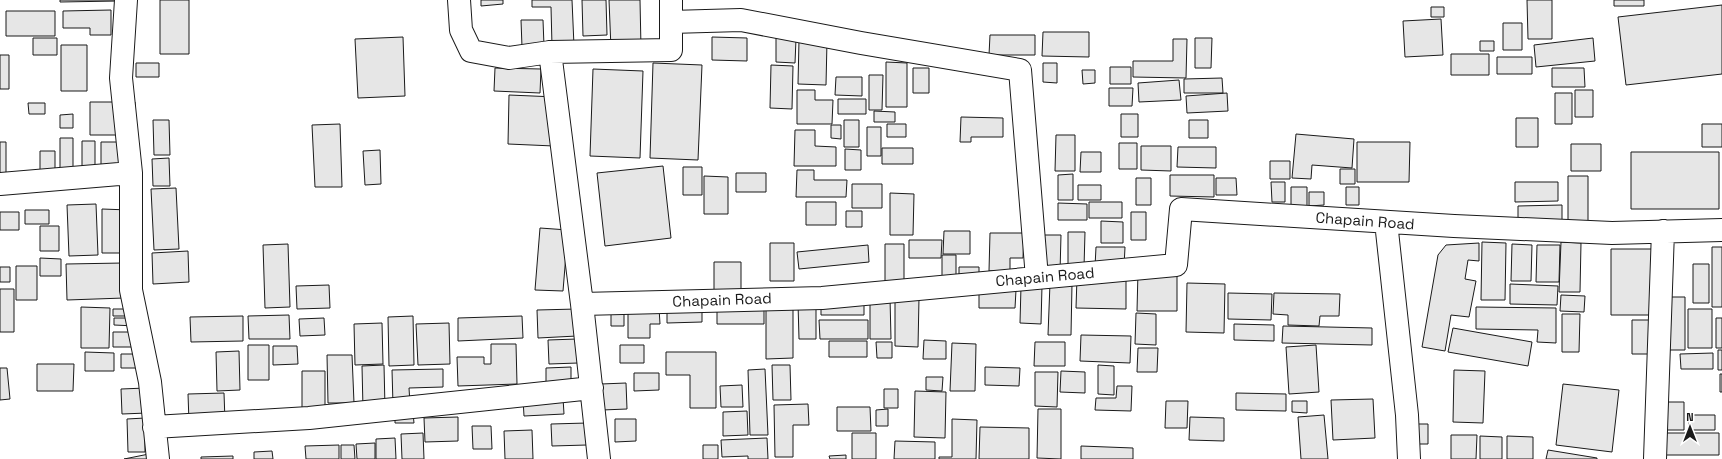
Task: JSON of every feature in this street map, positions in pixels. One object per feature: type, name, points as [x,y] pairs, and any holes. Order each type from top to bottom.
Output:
[{"type":"street","points":[[126,0],[121,78],[131,173],[131,290],[154,406],[154,427],[158,459]]},
{"type":"street","points":[[458,0],[461,30],[471,51],[509,58],[550,52],[671,50],[671,0]]},
{"type":"street","points":[[671,22],[741,20],[861,43],[1020,70],[1037,278]]},
{"type":"street","points":[[550,52],[582,304],[599,459]]},
{"type":"street","points":[[0,184],[131,173]]},
{"type":"street","name":"Chapain Road","points":[[582,304],[822,298],[1176,265],[1181,209],[1386,222],[1612,233],[1722,230]]},
{"type":"street","points":[[1386,222],[1407,415],[1409,459]]},
{"type":"street","points":[[1655,459],[1663,231]]},
{"type":"street","points":[[154,427],[309,418],[592,388]]},
{"type":"building","points":[[60,0],[118,0],[118,1],[60,2]]},
{"type":"building","points":[[160,0],[189,0],[189,54],[160,54]]},
{"type":"building","points":[[481,0],[503,0],[503,4],[481,6]]},
{"type":"building","points":[[532,0],[572,0],[574,46],[552,46],[551,7],[532,7]]},
{"type":"building","points":[[582,0],[606,0],[607,35],[583,36]]},
{"type":"building","points":[[609,0],[640,0],[641,48],[611,49]]},
{"type":"building","points":[[1527,0],[1552,0],[1552,39],[1528,39]]},
{"type":"building","points":[[1614,0],[1644,0],[1644,6],[1614,6]]},
{"type":"building","points":[[1722,5],[1722,74],[1626,85],[1618,17]]},
{"type":"building","points":[[1431,7],[1444,7],[1444,17],[1431,17]]},
{"type":"building","points":[[111,10],[111,35],[90,35],[90,28],[63,28],[63,11]]},
{"type":"building","points":[[6,11],[55,11],[55,36],[6,36]]},
{"type":"building","points":[[1441,19],[1443,55],[1405,57],[1403,21]]},
{"type":"building","points":[[521,20],[543,20],[544,46],[522,47]]},
{"type":"building","points":[[1503,23],[1522,23],[1522,50],[1503,50]]},
{"type":"building","points":[[1043,32],[1089,32],[1089,57],[1042,56]]},
{"type":"building","points":[[990,35],[1035,35],[1035,55],[989,55]]},
{"type":"building","points":[[403,37],[405,96],[358,98],[355,39]]},
{"type":"building","points":[[712,37],[747,38],[747,61],[712,60]]},
{"type":"building","points":[[33,38],[57,38],[57,55],[33,55]]},
{"type":"building","points":[[776,38],[796,39],[795,63],[776,62]]},
{"type":"building","points":[[1195,38],[1212,38],[1211,68],[1195,68]]},
{"type":"building","points":[[1593,38],[1595,61],[1536,67],[1534,45]]},
{"type":"building","points":[[1173,39],[1187,39],[1186,78],[1133,77],[1133,61],[1173,61]]},
{"type":"building","points":[[799,40],[827,41],[826,85],[798,84]]},
{"type":"building","points":[[1480,41],[1494,41],[1494,51],[1480,51]]},
{"type":"building","points":[[61,45],[87,45],[87,91],[61,91]]},
{"type":"building","points":[[1451,54],[1489,54],[1489,75],[1451,75]]},
{"type":"building","points":[[0,55],[9,55],[9,89],[0,89]]},
{"type":"building","points":[[1497,57],[1532,57],[1532,74],[1497,74]]},
{"type":"building","points":[[886,62],[907,63],[907,107],[886,107]]},
{"type":"building","points":[[136,63],[159,63],[159,77],[136,77]]},
{"type":"building","points":[[653,63],[702,65],[698,160],[650,158]]},
{"type":"building","points":[[1043,63],[1057,63],[1057,83],[1043,82]]},
{"type":"building","points":[[771,65],[793,66],[792,109],[770,108]]},
{"type":"building","points":[[1110,67],[1131,67],[1131,84],[1110,84]]},
{"type":"building","points":[[495,68],[541,69],[540,93],[494,91]]},
{"type":"building","points":[[913,68],[929,68],[929,93],[913,93]]},
{"type":"building","points":[[1552,68],[1584,68],[1585,87],[1552,87]]},
{"type":"building","points":[[593,69],[643,71],[640,158],[590,156]]},
{"type":"building","points":[[1082,70],[1095,70],[1095,83],[1083,84]]},
{"type":"building","points":[[869,75],[883,75],[882,110],[869,110]]},
{"type":"building","points":[[836,77],[862,77],[862,96],[835,95]]},
{"type":"building","points":[[1222,78],[1223,93],[1184,93],[1184,79]]},
{"type":"building","points":[[1179,80],[1181,100],[1139,102],[1138,83]]},
{"type":"building","points":[[1109,88],[1133,88],[1132,106],[1109,106]]},
{"type":"building","points":[[797,90],[815,90],[815,100],[833,100],[832,124],[797,124]]},
{"type":"building","points":[[1575,90],[1593,90],[1593,117],[1575,117]]},
{"type":"building","points":[[1227,93],[1228,111],[1187,113],[1186,96]]},
{"type":"building","points":[[1555,93],[1572,93],[1572,124],[1555,124]]},
{"type":"building","points":[[509,95],[556,97],[554,146],[508,144]]},
{"type":"building","points":[[838,99],[866,99],[866,114],[838,114]]},
{"type":"building","points":[[90,102],[135,102],[135,135],[90,135]]},
{"type":"building","points":[[28,103],[45,103],[45,114],[29,114]]},
{"type":"building","points":[[874,111],[895,112],[895,122],[874,122]]},
{"type":"building","points":[[73,114],[73,128],[60,128],[60,115]]},
{"type":"building","points":[[1121,114],[1138,114],[1138,137],[1121,137]]},
{"type":"building","points":[[961,117],[1003,118],[1003,137],[971,137],[971,142],[960,142]]},
{"type":"building","points":[[1516,118],[1538,118],[1538,147],[1516,147]]},
{"type":"building","points":[[153,120],[169,120],[170,155],[154,155]]},
{"type":"building","points":[[844,120],[859,120],[859,147],[844,147]]},
{"type":"building","points":[[1189,120],[1208,120],[1208,138],[1189,138]]},
{"type":"building","points":[[340,124],[342,187],[315,187],[312,125]]},
{"type":"building","points":[[887,124],[906,124],[906,137],[887,137]]},
{"type":"building","points":[[1702,124],[1722,124],[1722,147],[1702,147]]},
{"type":"building","points":[[831,125],[841,125],[841,139],[831,138]]},
{"type":"building","points":[[867,127],[881,127],[881,156],[867,156]]},
{"type":"building","points":[[795,130],[815,130],[815,146],[836,147],[836,166],[794,166]]},
{"type":"building","points":[[1296,134],[1354,139],[1352,168],[1312,165],[1311,179],[1292,178]]},
{"type":"building","points":[[1056,135],[1075,135],[1075,171],[1055,171]]},
{"type":"building","points":[[60,138],[73,138],[73,174],[60,174]]},
{"type":"building","points":[[82,141],[95,141],[95,175],[82,175]]},
{"type":"building","points":[[0,142],[6,142],[6,178],[0,178]]},
{"type":"building","points":[[101,142],[123,142],[123,171],[101,171]]},
{"type":"building","points":[[1357,142],[1410,142],[1409,182],[1357,182]]},
{"type":"building","points":[[1119,143],[1137,143],[1137,169],[1119,169]]},
{"type":"building","points":[[1571,144],[1601,144],[1601,171],[1571,171]]},
{"type":"building","points":[[1141,146],[1171,146],[1171,171],[1141,170]]},
{"type":"building","points":[[1178,147],[1216,147],[1216,168],[1177,167]]},
{"type":"building","points":[[882,148],[913,148],[913,164],[882,164]]},
{"type":"building","points":[[845,149],[861,150],[861,170],[845,170]]},
{"type":"building","points":[[380,150],[381,184],[365,185],[363,151]]},
{"type":"building","points":[[40,151],[55,151],[55,172],[40,172]]},
{"type":"building","points":[[1081,152],[1101,152],[1101,172],[1080,172]]},
{"type":"building","points":[[1631,152],[1719,152],[1719,209],[1631,209]]},
{"type":"building","points":[[169,158],[170,186],[153,186],[152,159]]},
{"type":"building","points":[[1270,161],[1290,161],[1290,179],[1270,179]]},
{"type":"building","points":[[663,166],[671,238],[605,246],[597,173]]},
{"type":"building","points":[[683,167],[702,167],[702,195],[683,195]]},
{"type":"building","points":[[1340,169],[1355,169],[1355,184],[1340,184]]},
{"type":"building","points":[[797,170],[814,170],[814,180],[847,180],[846,197],[796,197]]},
{"type":"building","points":[[736,173],[766,173],[766,192],[736,192]]},
{"type":"building","points":[[1073,174],[1073,200],[1058,200],[1058,175]]},
{"type":"building","points":[[1170,175],[1214,175],[1214,197],[1170,196]]},
{"type":"building","points":[[704,176],[728,177],[728,214],[704,214]]},
{"type":"building","points":[[1568,176],[1588,176],[1588,222],[1568,222]]},
{"type":"building","points":[[1136,178],[1151,178],[1151,205],[1136,205]]},
{"type":"building","points":[[1216,178],[1236,178],[1237,195],[1216,195]]},
{"type":"building","points":[[1271,182],[1285,182],[1285,202],[1272,202]]},
{"type":"building","points":[[1515,182],[1558,182],[1558,201],[1515,202]]},
{"type":"building","points":[[852,184],[882,184],[882,208],[852,208]]},
{"type":"building","points":[[1078,185],[1101,185],[1101,200],[1078,200]]},
{"type":"building","points":[[1291,187],[1307,187],[1307,207],[1291,207]]},
{"type":"building","points":[[1346,187],[1359,187],[1359,205],[1346,205]]},
{"type":"building","points":[[176,188],[179,249],[154,250],[151,189]]},
{"type":"building","points":[[1309,192],[1324,192],[1324,205],[1309,206]]},
{"type":"building","points":[[890,193],[914,194],[913,235],[890,235]]},
{"type":"building","points":[[806,202],[836,202],[836,225],[806,225]]},
{"type":"building","points":[[1089,202],[1122,202],[1122,218],[1089,218]]},
{"type":"building","points":[[1058,203],[1087,204],[1087,220],[1058,220]]},
{"type":"building","points":[[96,204],[98,255],[69,256],[67,205]]},
{"type":"building","points":[[1562,205],[1562,222],[1518,223],[1518,206]]},
{"type":"building","points":[[102,209],[129,210],[120,253],[102,253]]},
{"type":"building","points":[[25,210],[49,210],[49,224],[25,224]]},
{"type":"building","points":[[846,211],[862,211],[862,227],[846,227]]},
{"type":"building","points":[[0,212],[19,212],[19,230],[0,230]]},
{"type":"building","points":[[1131,212],[1146,212],[1146,240],[1131,240]]},
{"type":"building","points":[[1101,221],[1123,222],[1123,243],[1101,243]]},
{"type":"building","points":[[40,226],[59,226],[59,251],[40,251]]},
{"type":"building","points":[[540,228],[568,230],[563,291],[535,290]]},
{"type":"building","points":[[944,231],[970,231],[970,254],[943,254]]},
{"type":"building","points":[[1068,232],[1085,232],[1084,268],[1068,268]]},
{"type":"building","points":[[990,233],[1024,233],[1023,258],[1010,258],[1010,271],[989,271]]},
{"type":"building","points":[[1044,235],[1061,235],[1060,273],[1044,272]]},
{"type":"building","points":[[909,240],[942,240],[941,258],[909,258]]},
{"type":"building","points":[[1482,242],[1506,243],[1505,300],[1481,300]]},
{"type":"building","points":[[1561,242],[1581,243],[1580,292],[1559,292]]},
{"type":"building","points":[[770,243],[794,243],[794,281],[770,281]]},
{"type":"building","points":[[1479,243],[1479,261],[1468,260],[1465,279],[1476,281],[1469,317],[1451,315],[1445,351],[1422,347],[1438,255],[1446,245]]},
{"type":"building","points":[[288,244],[290,307],[265,308],[263,245]]},
{"type":"building","points":[[885,244],[904,244],[904,287],[885,287]]},
{"type":"building","points":[[1512,244],[1532,245],[1531,281],[1511,281]]},
{"type":"building","points":[[868,245],[869,262],[799,269],[797,252]]},
{"type":"building","points":[[1537,245],[1560,245],[1559,282],[1536,282]]},
{"type":"building","points":[[1096,247],[1125,247],[1124,267],[1095,267]]},
{"type":"building","points":[[1712,247],[1722,247],[1722,307],[1712,307]]},
{"type":"building","points":[[1611,249],[1657,249],[1657,315],[1611,315]]},
{"type":"building","points":[[188,251],[189,282],[153,284],[152,253]]},
{"type":"building","points":[[942,255],[956,255],[956,283],[942,283]]},
{"type":"building","points":[[40,258],[61,259],[61,276],[40,276]]},
{"type":"building","points":[[714,262],[741,262],[741,297],[714,296]]},
{"type":"building","points":[[123,263],[124,298],[67,300],[66,264]]},
{"type":"building","points":[[1693,264],[1709,264],[1709,303],[1693,303]]},
{"type":"building","points":[[16,266],[37,266],[37,300],[16,300]]},
{"type":"building","points":[[0,267],[10,267],[10,282],[0,282]]},
{"type":"building","points":[[959,267],[979,267],[979,279],[959,279]]},
{"type":"building","points":[[1138,271],[1177,271],[1177,311],[1137,311]]},
{"type":"building","points":[[1077,277],[1126,278],[1126,309],[1076,308]]},
{"type":"building","points":[[1050,283],[1072,284],[1071,335],[1048,335]]},
{"type":"building","points":[[1187,283],[1225,284],[1224,333],[1186,332]]},
{"type":"building","points":[[1510,284],[1558,286],[1557,305],[1510,304]]},
{"type":"building","points":[[329,285],[330,308],[297,309],[296,286]]},
{"type":"building","points":[[1021,286],[1042,286],[1041,324],[1020,323]]},
{"type":"building","points":[[0,289],[14,289],[14,332],[0,332]]},
{"type":"building","points":[[979,289],[1016,290],[1015,308],[979,308]]},
{"type":"building","points":[[1228,293],[1272,294],[1271,320],[1228,319]]},
{"type":"building","points":[[1274,293],[1340,294],[1339,316],[1320,316],[1319,326],[1288,325],[1288,315],[1273,314]]},
{"type":"building","points":[[1561,295],[1585,296],[1584,312],[1560,311]]},
{"type":"building","points":[[895,297],[919,298],[918,347],[895,346]]},
{"type":"building","points":[[1664,297],[1685,297],[1685,350],[1664,350]]},
{"type":"building","points":[[870,298],[890,298],[891,339],[870,339]]},
{"type":"building","points":[[821,301],[864,301],[864,315],[821,315]]},
{"type":"building","points":[[816,302],[816,339],[799,339],[798,303]]},
{"type":"building","points":[[793,303],[793,358],[766,359],[766,304]]},
{"type":"building","points":[[717,304],[764,305],[764,324],[717,324]]},
{"type":"building","points":[[667,306],[702,306],[702,322],[667,323]]},
{"type":"building","points":[[81,307],[110,308],[109,348],[81,348]]},
{"type":"building","points":[[1476,307],[1556,308],[1556,343],[1537,342],[1538,330],[1476,329]]},
{"type":"building","points":[[611,308],[624,308],[624,326],[611,326]]},
{"type":"building","points":[[628,308],[659,308],[660,324],[650,324],[650,338],[628,338]]},
{"type":"building","points":[[113,309],[133,309],[133,316],[113,316]]},
{"type":"building","points":[[577,309],[577,336],[538,338],[537,310]]},
{"type":"building","points":[[1688,309],[1712,309],[1712,348],[1688,348]]},
{"type":"building","points":[[1136,313],[1156,314],[1156,345],[1135,344]]},
{"type":"building","points":[[1562,314],[1580,314],[1579,352],[1562,352]]},
{"type":"building","points":[[289,315],[290,339],[249,339],[248,316]]},
{"type":"building","points":[[243,316],[243,341],[191,342],[190,317]]},
{"type":"building","points":[[413,316],[414,365],[389,366],[388,317]]},
{"type":"building","points":[[522,316],[523,338],[458,341],[458,318]]},
{"type":"building","points":[[114,318],[136,318],[136,326],[114,325]]},
{"type":"building","points":[[324,318],[325,335],[300,336],[299,319]]},
{"type":"building","points":[[1716,318],[1722,318],[1722,348],[1716,348]]},
{"type":"building","points":[[819,320],[868,320],[868,339],[820,339]]},
{"type":"building","points":[[1632,320],[1652,320],[1652,354],[1632,354]]},
{"type":"building","points":[[382,323],[383,364],[355,365],[354,324]]},
{"type":"building","points":[[449,323],[450,364],[418,365],[416,324]]},
{"type":"building","points":[[1234,324],[1274,325],[1274,341],[1234,340]]},
{"type":"building","points":[[1283,326],[1372,328],[1372,345],[1282,343]]},
{"type":"building","points":[[1453,328],[1532,342],[1528,366],[1448,352]]},
{"type":"building","points":[[113,332],[136,332],[136,347],[113,347]]},
{"type":"building","points":[[1081,335],[1131,336],[1130,363],[1080,361]]},
{"type":"building","points":[[577,339],[578,363],[549,364],[548,340]]},
{"type":"building","points":[[924,340],[946,341],[946,359],[923,359]]},
{"type":"building","points":[[829,341],[867,341],[867,357],[829,357]]},
{"type":"building","points":[[876,342],[892,342],[892,358],[877,358]]},
{"type":"building","points":[[1035,342],[1065,342],[1065,366],[1034,366]]},
{"type":"building","points":[[952,343],[976,344],[975,391],[950,391]]},
{"type":"building","points":[[491,344],[516,344],[517,384],[458,386],[457,357],[484,357],[484,364],[491,364]]},
{"type":"building","points":[[248,345],[269,345],[269,380],[248,380]]},
{"type":"building","points":[[620,345],[644,345],[644,363],[620,363]]},
{"type":"building","points":[[1316,345],[1319,392],[1289,394],[1286,347]]},
{"type":"building","points":[[273,346],[297,346],[298,364],[273,365]]},
{"type":"building","points":[[1138,348],[1158,348],[1157,372],[1137,372]]},
{"type":"building","points":[[1718,350],[1722,350],[1722,370],[1718,370]]},
{"type":"building","points":[[239,351],[240,390],[217,391],[216,352]]},
{"type":"building","points":[[85,352],[114,353],[114,371],[85,371]]},
{"type":"building","points":[[666,352],[716,352],[716,408],[690,408],[690,375],[666,375]]},
{"type":"building","points":[[1713,353],[1713,369],[1681,369],[1680,354]]},
{"type":"building","points":[[121,354],[143,354],[143,368],[121,368]]},
{"type":"building","points":[[327,355],[352,355],[354,403],[328,403]]},
{"type":"building","points":[[37,364],[74,364],[73,391],[37,391]]},
{"type":"building","points":[[384,365],[385,408],[363,409],[362,366]]},
{"type":"building","points":[[772,365],[790,365],[791,400],[773,400]]},
{"type":"building","points":[[1098,365],[1114,366],[1114,395],[1098,394]]},
{"type":"building","points":[[571,367],[571,388],[546,388],[546,368]]},
{"type":"building","points":[[985,367],[1020,368],[1019,386],[985,385]]},
{"type":"building","points":[[0,368],[7,368],[10,399],[0,400]]},
{"type":"building","points":[[443,369],[443,387],[409,388],[410,404],[393,405],[392,370]]},
{"type":"building","points":[[765,369],[768,435],[750,435],[748,370]]},
{"type":"building","points":[[1454,370],[1485,371],[1483,423],[1453,422]]},
{"type":"building","points":[[302,371],[325,371],[325,409],[302,410]]},
{"type":"building","points":[[1061,371],[1085,372],[1085,393],[1060,392]]},
{"type":"building","points":[[1035,372],[1058,372],[1057,407],[1035,406]]},
{"type":"building","points":[[634,373],[659,373],[659,390],[634,391]]},
{"type":"building","points":[[1720,374],[1722,374],[1722,392],[1720,392]]},
{"type":"building","points":[[926,377],[943,377],[942,391],[926,390]]},
{"type":"building","points":[[626,383],[627,409],[602,410],[601,384]]},
{"type":"building","points":[[1563,384],[1619,390],[1612,452],[1556,445]]},
{"type":"building","points":[[742,385],[743,407],[721,407],[720,386]]},
{"type":"building","points":[[1117,386],[1132,386],[1131,411],[1095,410],[1096,398],[1116,398]]},
{"type":"building","points":[[146,388],[147,413],[122,414],[121,389]]},
{"type":"building","points":[[884,389],[898,389],[898,408],[884,408]]},
{"type":"building","points":[[915,391],[946,392],[945,438],[914,437]]},
{"type":"building","points":[[224,393],[225,421],[189,422],[188,394]]},
{"type":"building","points":[[1236,393],[1286,394],[1286,411],[1236,410]]},
{"type":"building","points":[[563,398],[564,414],[524,416],[523,399]]},
{"type":"building","points":[[1373,399],[1375,438],[1333,440],[1331,400]]},
{"type":"building","points":[[1166,401],[1188,401],[1187,428],[1165,428]]},
{"type":"building","points":[[1292,401],[1307,401],[1307,413],[1292,412]]},
{"type":"building","points":[[1664,402],[1684,402],[1684,430],[1664,430]]},
{"type":"building","points":[[808,404],[809,425],[793,425],[793,457],[775,457],[774,405]]},
{"type":"building","points":[[837,407],[870,407],[871,431],[837,431]]},
{"type":"building","points":[[888,409],[888,426],[876,426],[876,410]]},
{"type":"building","points":[[1038,409],[1061,409],[1061,459],[1037,458]]},
{"type":"building","points":[[747,411],[748,435],[723,436],[723,412]]},
{"type":"building","points":[[413,413],[414,423],[395,423],[395,414]]},
{"type":"building","points":[[1324,415],[1328,459],[1301,459],[1298,417]]},
{"type":"building","points":[[1689,415],[1715,415],[1715,430],[1689,430]]},
{"type":"building","points":[[458,417],[458,441],[425,442],[424,418]]},
{"type":"building","points":[[1190,417],[1224,418],[1224,441],[1189,440]]},
{"type":"building","points":[[145,418],[145,452],[128,452],[127,419]]},
{"type":"building","points":[[615,419],[636,419],[636,441],[615,442]]},
{"type":"building","points":[[952,419],[977,420],[976,459],[939,459],[939,457],[952,457]]},
{"type":"building","points":[[587,423],[587,445],[552,446],[551,424]]},
{"type":"building","points":[[1410,424],[1428,424],[1428,444],[1409,444]]},
{"type":"building","points":[[472,426],[491,426],[492,449],[473,449]]},
{"type":"building","points":[[980,427],[1029,428],[1029,459],[979,459]]},
{"type":"building","points":[[532,430],[533,459],[505,459],[504,431]]},
{"type":"building","points":[[423,433],[424,459],[402,459],[401,434]]},
{"type":"building","points":[[852,433],[876,433],[876,459],[852,459]]},
{"type":"building","points":[[1664,433],[1719,433],[1719,455],[1664,455]]},
{"type":"building","points":[[1451,435],[1477,435],[1476,459],[1451,459]]},
{"type":"building","points":[[1480,436],[1502,437],[1502,459],[1480,459]]},
{"type":"building","points":[[1507,436],[1533,437],[1533,459],[1507,459]]},
{"type":"building","points":[[395,438],[396,459],[376,459],[376,439]]},
{"type":"building","points":[[767,438],[768,459],[748,459],[748,456],[722,457],[721,440]]},
{"type":"building","points":[[895,441],[935,442],[935,459],[894,459]]},
{"type":"building","points":[[375,443],[375,459],[357,459],[356,444]]},
{"type":"building","points":[[339,445],[339,459],[306,459],[305,446]]},
{"type":"building","points":[[341,445],[354,445],[355,459],[341,459]]},
{"type":"building","points":[[703,445],[718,445],[718,459],[703,459]]},
{"type":"building","points":[[1081,446],[1133,448],[1133,459],[1081,459]]},
{"type":"building","points":[[1548,450],[1597,458],[1597,459],[1546,459]]},
{"type":"building","points":[[272,451],[273,459],[254,459],[254,452]]},
{"type":"building","points":[[149,454],[150,459],[124,459]]},
{"type":"building","points":[[846,455],[846,459],[830,459],[829,456]]},
{"type":"building","points":[[233,456],[233,459],[201,459],[201,457]]}]
